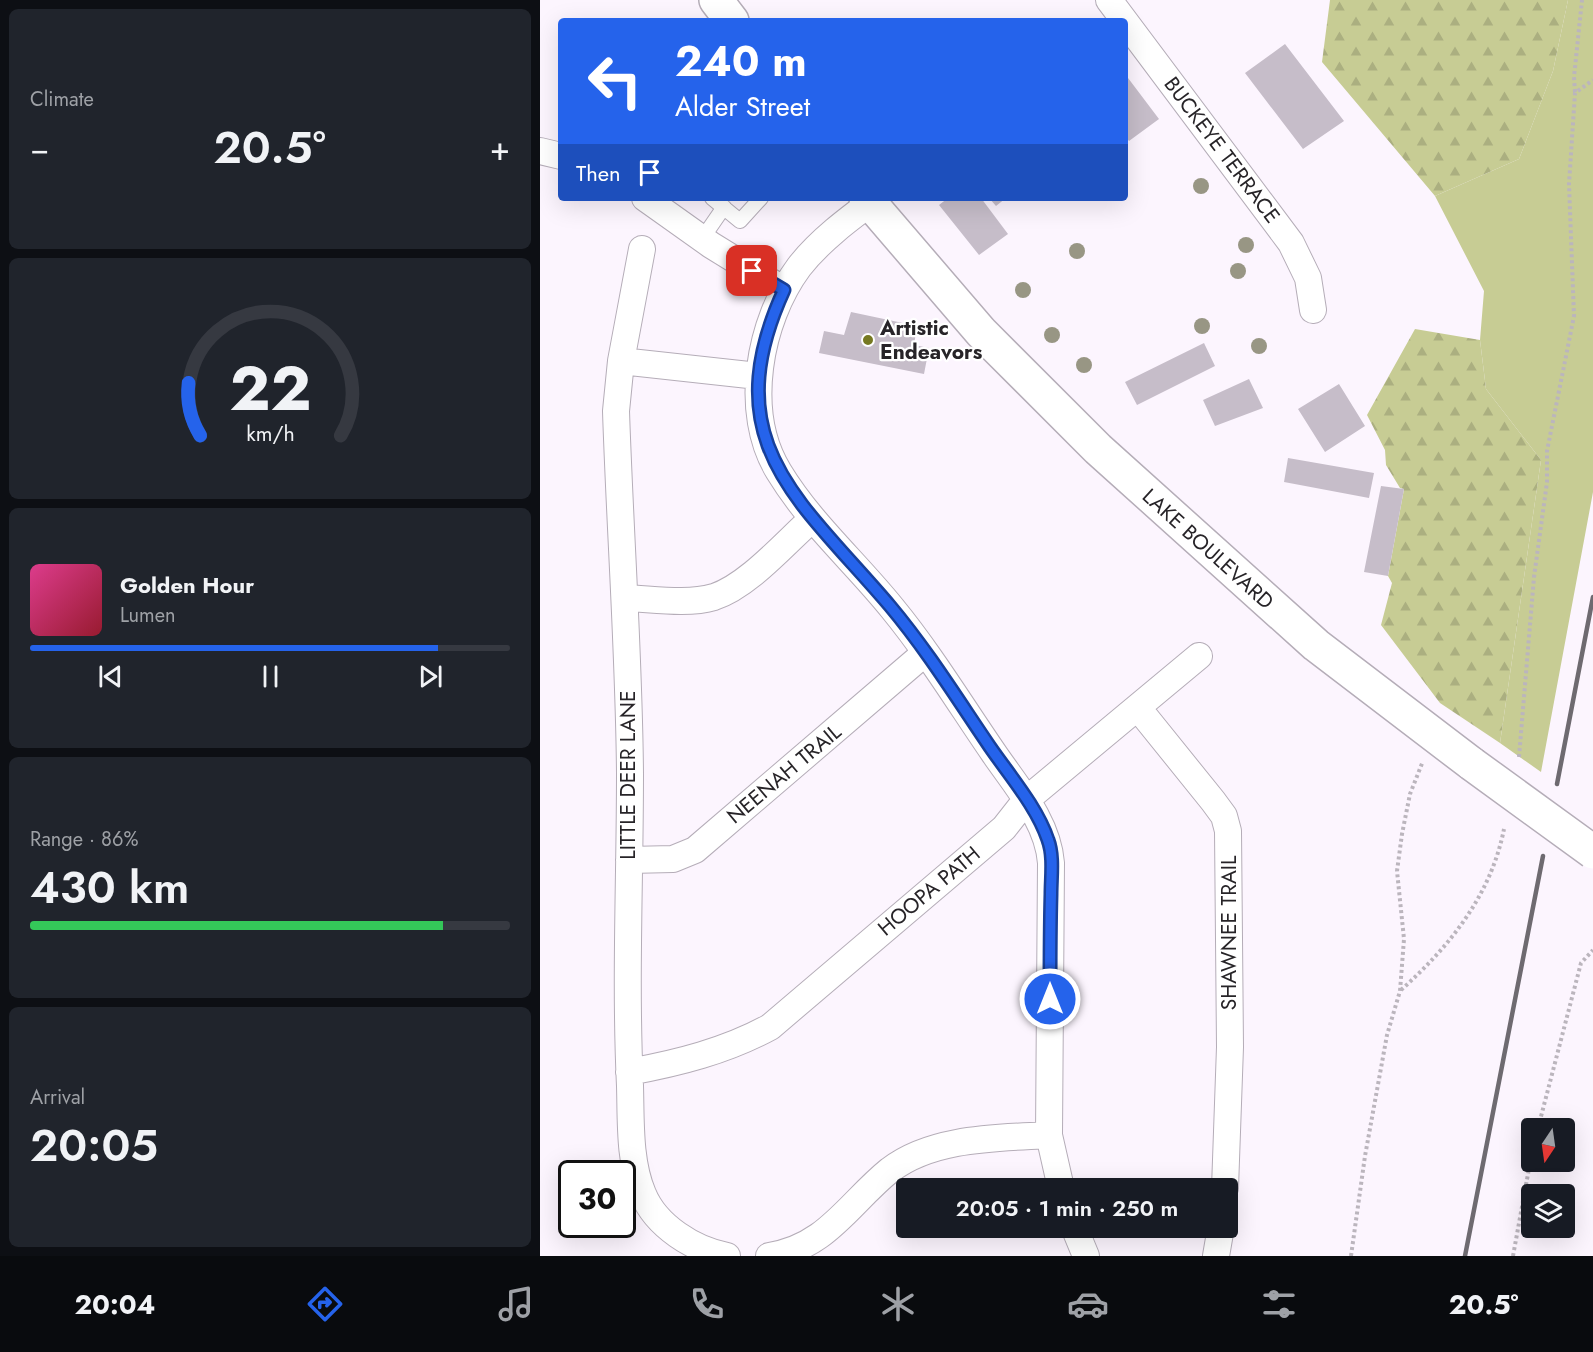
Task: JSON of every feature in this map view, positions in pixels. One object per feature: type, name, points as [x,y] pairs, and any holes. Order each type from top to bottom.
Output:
[{"type":"main road","points":[[716,0],[730,18]]},
{"type":"main road","name":"LAKE BOULEVARD","points":[[872,201],[981,332],[1098,449],[1316,645],[1434,736],[1593,852]]},
{"type":"street","name":"BUCKEYE TERRACE","points":[[1128,23],[1291,243],[1308,278],[1313,310]]},
{"type":"street","points":[[540,151],[558,155]]},
{"type":"street","points":[[649,201],[702,239],[784,290]]},
{"type":"street","points":[[870,201],[818,246],[784,290],[774,311],[758,376],[762,420],[771,459],[812,519],[891,607],[926,653],[1026,800],[1050,846],[1049,1134],[1059,1178]]},
{"type":"street","name":"LITTLE DEER LANE","points":[[642,249],[621,361],[616,411],[630,773],[627,966],[629,1072],[637,1175],[643,1195],[656,1214],[688,1242],[713,1254],[727,1256]]},
{"type":"street","points":[[621,361],[758,376]]},
{"type":"street","points":[[625,598],[688,600],[714,597],[740,584],[812,519]]},
{"type":"street","name":"NEENAH TRAIL","points":[[629,860],[673,859],[694,850],[926,653]]},
{"type":"street","name":"HOOPA PATH","points":[[629,1072],[669,1064],[740,1044],[770,1027],[1004,828],[1026,800],[1199,656]]},
{"type":"street","name":"SHAWNEE TRAIL","points":[[1138,708],[1214,801],[1224,816],[1228,831],[1230,1047],[1225,1178]]},
{"type":"street","points":[[769,1256],[811,1243],[891,1170],[919,1154],[983,1139],[1049,1134]]},
{"type":"street","points":[[1079,1238],[1086,1256]]},
{"type":"street","points":[[1216,1256],[1219,1238]]},
{"type":"lane","points":[[716,201],[740,221],[758,201]]},
{"type":"lane","points":[[702,239],[724,207]]},
{"type":"path","points":[[1519,757],[1534,577],[1548,482],[1547,451],[1574,316],[1569,184],[1574,77],[1582,0]]},
{"type":"path","points":[[1575,93],[1593,80]]},
{"type":"path","points":[[1350,1256],[1365,1155],[1387,1035],[1400,991],[1404,939],[1398,871],[1402,834],[1410,794],[1434,736]]},
{"type":"path","points":[[1400,991],[1431,964],[1460,928],[1496,864],[1504,829]]},
{"type":"path","points":[[1541,1118],[1581,963],[1593,950]]},
{"type":"path","points":[[1513,1256],[1528,1172]]},
{"type":"green space","points":[[1330,0],[1568,0],[1553,71],[1519,159],[1435,196],[1322,62]]},
{"type":"green space","points":[[1568,0],[1593,0],[1593,492],[1541,772],[1500,743],[1541,460],[1486,389],[1480,340],[1484,291],[1435,196],[1519,159],[1553,71]]},
{"type":"green space","points":[[1415,329],[1480,340],[1486,389],[1541,460],[1500,743],[1440,703],[1381,625],[1392,583],[1388,576],[1404,489],[1400,488],[1386,465],[1385,450],[1367,415]]},
{"type":"building","points":[[1285,44],[1344,121],[1303,149],[1245,73]]},
{"type":"building","points":[[1128,78],[1159,119],[1128,140]]},
{"type":"building","points":[[944,201],[983,201],[1008,234],[979,255],[939,205]]},
{"type":"building","points":[[992,201],[1002,201],[996,206]]},
{"type":"building","name":"Artistic Endeavors","points":[[851,312],[917,326],[914,345],[929,348],[924,374],[819,353],[824,331],[844,335]]},
{"type":"building","points":[[1204,343],[1215,366],[1137,405],[1125,382]]},
{"type":"building","points":[[1249,379],[1263,408],[1215,426],[1203,400]]},
{"type":"building","points":[[1339,384],[1365,426],[1325,452],[1298,409]]},
{"type":"building","points":[[1288,458],[1374,473],[1369,498],[1284,482]]},
{"type":"building","points":[[1381,486],[1404,489],[1388,576],[1364,572]]},
{"type":"railway","points":[[1557,784],[1593,597]]},
{"type":"railway","points":[[1465,1256],[1543,856]]},
{"type":"place","name":"Artistic Endeavors","points":[[868,340]]},
{"type":"route","points":[[752,271],[784,290],[774,311],[758,376],[762,420],[771,459],[812,519],[891,607],[926,653],[1026,800],[1046,834],[1050,846],[1051,863],[1050,999]]}]
